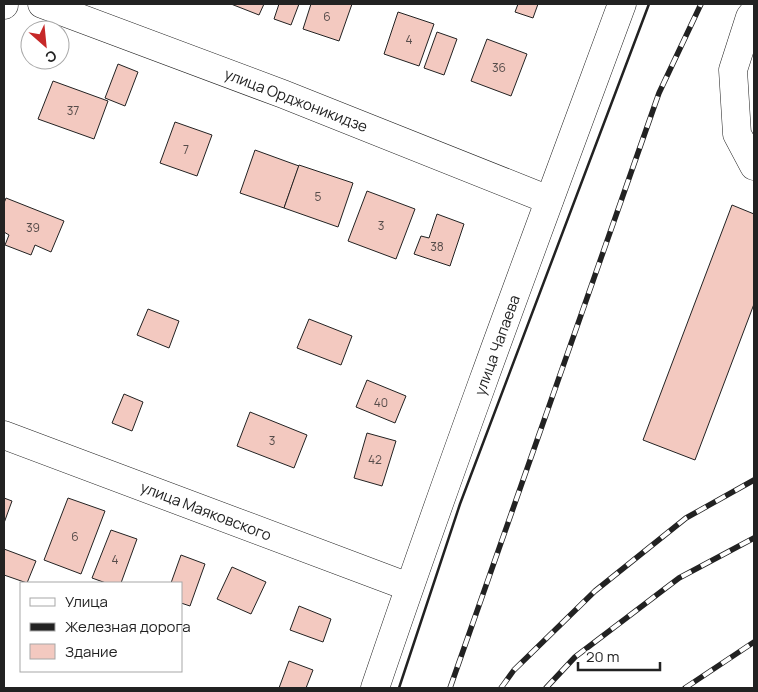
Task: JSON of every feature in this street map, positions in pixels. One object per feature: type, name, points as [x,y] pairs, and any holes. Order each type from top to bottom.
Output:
[{"type":"street","name":"улица Орджоникидзе","points":[[42,4],[283,94],[549,200]]},
{"type":"street","name":"улица Чапаева","points":[[375,688],[409,587],[622,4]]},
{"type":"street","points":[[754,12],[750,17],[733,70],[737,134],[754,166]]},
{"type":"street","name":"улица Маяковского","points":[[4,435],[409,587]]},
{"type":"building","points":[[231,4],[264,4],[259,15]]},
{"type":"building","points":[[279,4],[299,4],[291,25],[274,19]]},
{"type":"building","points":[[311,4],[352,4],[339,41],[303,29]]},
{"type":"building","points":[[518,4],[538,4],[533,18],[515,12]]},
{"type":"building","points":[[398,12],[434,24],[419,66],[384,54]]},
{"type":"building","points":[[437,32],[457,39],[444,75],[424,68]]},
{"type":"building","points":[[487,39],[527,54],[511,96],[471,81]]},
{"type":"building","points":[[118,64],[138,72],[125,106],[105,98]]},
{"type":"building","points":[[53,81],[108,101],[94,139],[38,119]]},
{"type":"building","points":[[175,122],[212,135],[197,176],[160,163]]},
{"type":"building","points":[[255,150],[299,166],[284,208],[240,193]]},
{"type":"building","points":[[299,165],[353,183],[338,227],[284,208]]},
{"type":"building","points":[[367,191],[415,209],[396,259],[348,241]]},
{"type":"building","points":[[6,198],[64,221],[51,252],[35,245],[31,255],[5,245],[9,235],[4,232],[4,203]]},
{"type":"building","points":[[732,205],[754,214],[754,304],[695,460],[643,440]]},
{"type":"building","points":[[437,214],[464,224],[450,266],[414,254],[421,236],[429,238]]},
{"type":"building","points":[[148,309],[179,321],[169,348],[137,335]]},
{"type":"building","points":[[309,319],[352,336],[341,365],[297,348]]},
{"type":"building","points":[[367,380],[406,396],[395,423],[356,407]]},
{"type":"building","points":[[124,394],[143,402],[132,431],[112,423]]},
{"type":"building","points":[[250,412],[307,435],[294,468],[237,446]]},
{"type":"building","points":[[367,433],[396,441],[382,486],[354,478]]},
{"type":"building","points":[[4,498],[12,501],[4,523]]},
{"type":"building","points":[[68,498],[105,511],[81,574],[44,560]]},
{"type":"building","points":[[111,530],[137,539],[121,582],[103,582],[92,578]]},
{"type":"building","points":[[4,549],[36,561],[27,582],[4,575]]},
{"type":"building","points":[[181,555],[205,564],[190,606],[182,603],[182,582],[171,582]]},
{"type":"building","points":[[232,567],[266,582],[251,614],[217,599]]},
{"type":"building","points":[[299,606],[331,619],[323,642],[290,630]]},
{"type":"building","points":[[289,661],[313,670],[306,688],[279,688]]},
{"type":"railway","points":[[450,688],[659,93],[701,4]]},
{"type":"railway","points":[[501,688],[514,670],[595,591],[686,518],[754,480]]},
{"type":"railway","points":[[546,688],[575,657],[679,578],[754,538]]},
{"type":"railway","points":[[685,688],[754,642]]},
{"type":"wall","points":[[399,688],[460,504],[649,4]]}]
